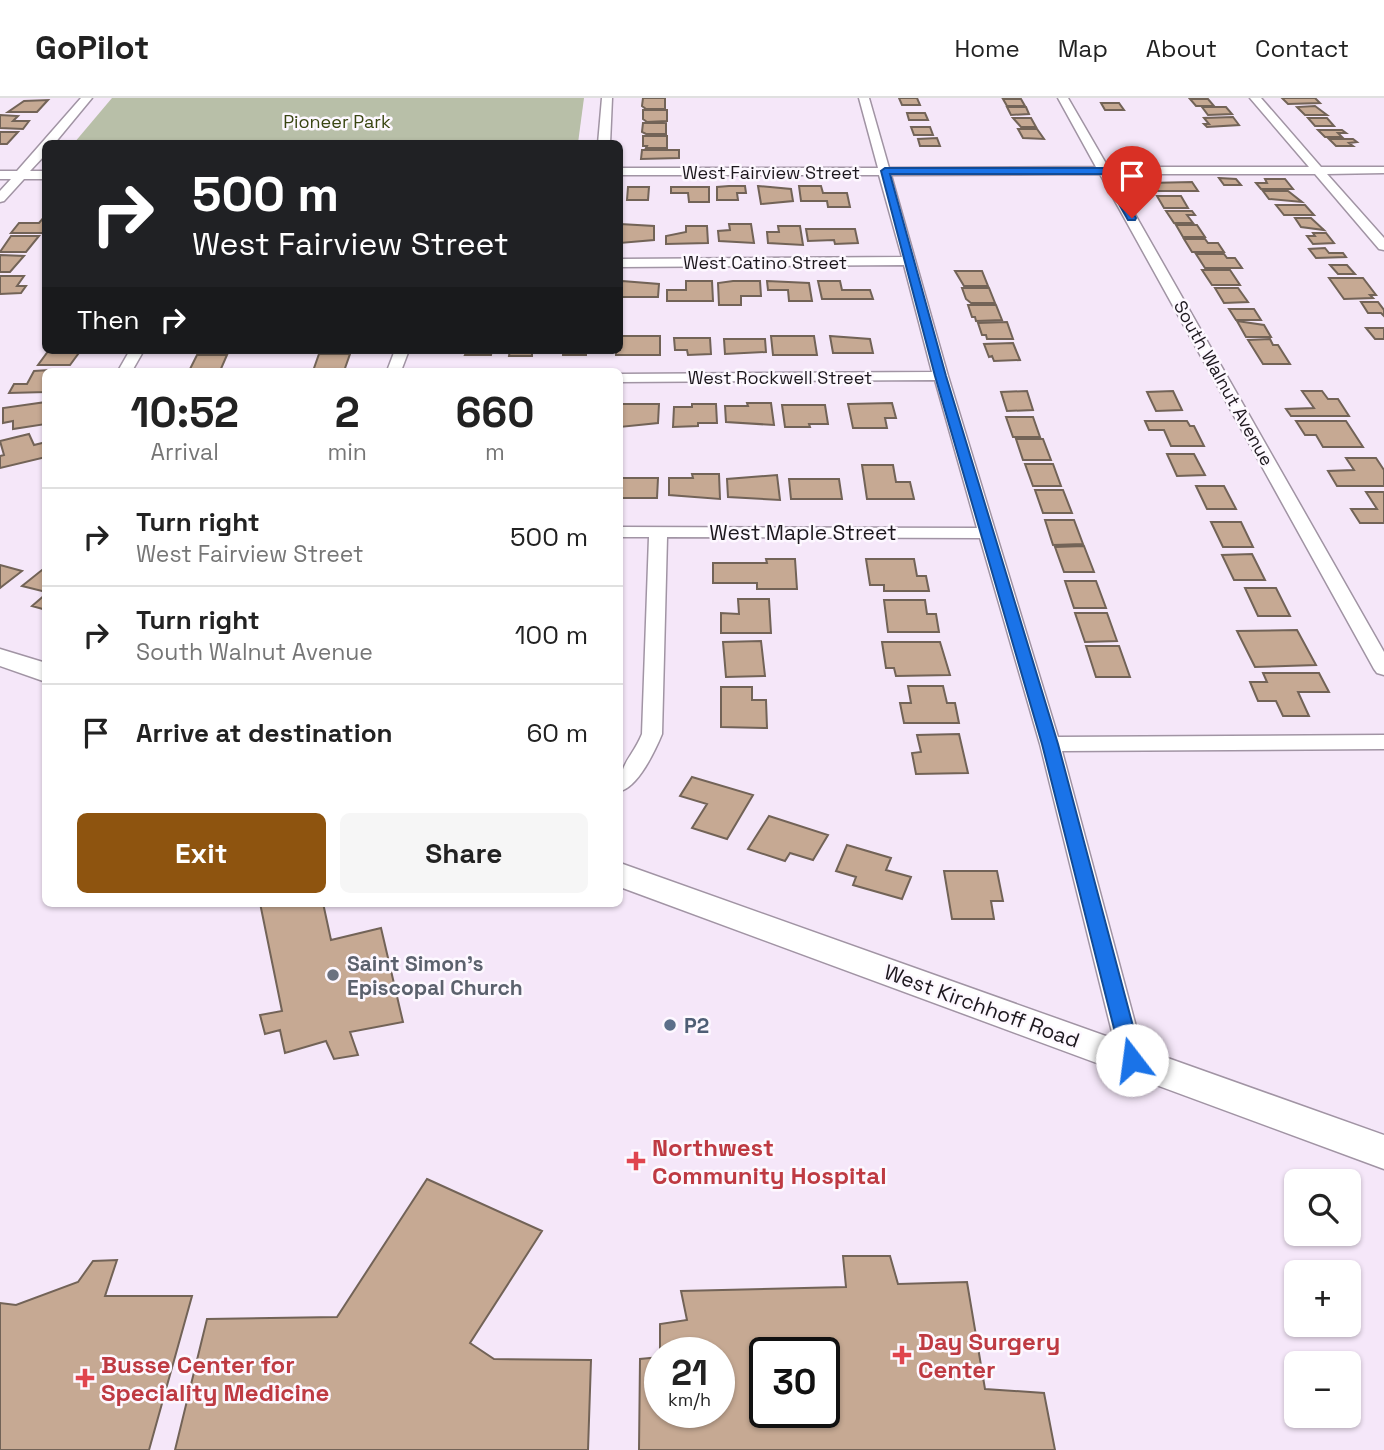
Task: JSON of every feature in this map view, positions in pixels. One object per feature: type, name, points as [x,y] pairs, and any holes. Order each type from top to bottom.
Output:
[{"type":"main road","points":[[0,657],[42,672]]},
{"type":"main road","name":"West Kirchhoff Road","points":[[623,877],[1384,1152]]},
{"type":"street","points":[[51,140],[87,98]]},
{"type":"street","points":[[604,140],[607,98]]},
{"type":"street","points":[[864,98],[941,376],[1050,744],[1132,1060]]},
{"type":"street","name":"South Walnut Avenue","points":[[1063,98],[1384,669]]},
{"type":"street","points":[[1255,98],[1384,246]]},
{"type":"street","points":[[0,198],[42,151]]},
{"type":"street","name":"West Fairview Street","points":[[623,172],[1384,170]]},
{"type":"street","points":[[0,175],[42,174]]},
{"type":"street","name":"West Catino Street","points":[[623,263],[910,261]]},
{"type":"street","name":"West Rockwell Street","points":[[623,378],[941,376]]},
{"type":"street","name":"West Maple Street","points":[[623,532],[987,533]]},
{"type":"street","points":[[623,780],[644,753],[652,734],[658,532]]},
{"type":"street","points":[[1050,744],[1384,742]]},
{"type":"green space","name":"Pioneer Park","points":[[112,98],[584,98],[578,140],[77,140]]},
{"type":"building","points":[[643,98],[665,98],[665,109],[646,109],[642,106]]},
{"type":"building","points":[[899,98],[917,98],[920,105],[902,105]]},
{"type":"building","points":[[1282,98],[1315,98],[1320,103],[1288,104]]},
{"type":"building","points":[[1003,99],[1021,99],[1025,106],[1007,106]]},
{"type":"building","points":[[1190,99],[1208,99],[1214,106],[1196,106]]},
{"type":"building","points":[[48,100],[37,112],[8,112],[24,101]]},
{"type":"building","points":[[1101,103],[1119,103],[1124,110],[1105,110]]},
{"type":"building","points":[[1315,106],[1327,115],[1305,115],[1297,107]]},
{"type":"building","points":[[1007,107],[1026,107],[1029,114],[1011,115]]},
{"type":"building","points":[[1202,107],[1226,107],[1232,114],[1208,115]]},
{"type":"building","points":[[643,110],[667,110],[667,121],[647,122],[643,119]]},
{"type":"building","points":[[907,113],[925,113],[928,120],[909,120]]},
{"type":"building","points":[[0,115],[18,116],[13,121],[29,121],[23,129],[0,128]]},
{"type":"building","points":[[1233,117],[1239,125],[1207,127],[1204,124],[1209,124],[1204,118]]},
{"type":"building","points":[[1013,118],[1031,118],[1036,127],[1021,127]]},
{"type":"building","points":[[1308,118],[1327,118],[1334,126],[1315,126]]},
{"type":"building","points":[[643,123],[666,123],[666,134],[646,134],[642,132]]},
{"type":"building","points":[[911,127],[930,127],[933,135],[914,135]]},
{"type":"building","points":[[1018,129],[1037,129],[1044,139],[1023,138]]},
{"type":"building","points":[[1318,130],[1342,130],[1346,133],[1338,133],[1342,137],[1325,137]]},
{"type":"building","points":[[0,132],[18,132],[7,144],[0,144]]},
{"type":"building","points":[[643,136],[667,136],[667,148],[646,148],[647,146],[643,146]]},
{"type":"building","points":[[937,138],[940,146],[920,146],[918,139]]},
{"type":"building","points":[[1329,139],[1353,139],[1357,142],[1349,143],[1353,146],[1336,146]]},
{"type":"building","points":[[642,150],[679,150],[679,158],[641,159]]},
{"type":"building","points":[[1219,178],[1236,179],[1241,185],[1224,185]]},
{"type":"building","points":[[1265,179],[1285,179],[1293,189],[1261,189],[1256,183],[1267,183]]},
{"type":"building","points":[[1192,182],[1198,191],[1154,191],[1149,183]]},
{"type":"building","points":[[745,186],[746,193],[737,193],[738,200],[717,200],[717,187]]},
{"type":"building","points":[[758,186],[791,189],[793,201],[761,204]]},
{"type":"building","points":[[799,186],[821,186],[823,193],[847,193],[850,207],[828,207],[827,201],[801,201]]},
{"type":"building","points":[[628,187],[649,187],[648,200],[627,200]]},
{"type":"building","points":[[671,187],[709,187],[709,202],[689,202],[688,193],[671,193]]},
{"type":"building","points":[[1263,191],[1288,191],[1302,202],[1269,199]]},
{"type":"building","points":[[1157,196],[1181,196],[1188,208],[1164,208]]},
{"type":"building","points":[[1276,205],[1305,205],[1314,215],[1284,215]]},
{"type":"building","points":[[1166,211],[1192,211],[1195,215],[1187,215],[1193,223],[1174,223]]},
{"type":"building","points":[[1295,218],[1311,218],[1324,230],[1301,227]]},
{"type":"building","points":[[42,220],[42,233],[11,233],[19,223],[39,223]]},
{"type":"building","points":[[623,224],[654,226],[654,240],[623,243]]},
{"type":"building","points":[[729,224],[751,224],[754,243],[719,241],[718,231],[730,230]]},
{"type":"building","points":[[1176,225],[1197,225],[1205,237],[1183,237]]},
{"type":"building","points":[[686,226],[707,226],[708,243],[666,244],[666,236],[686,232]]},
{"type":"building","points":[[778,226],[800,226],[803,245],[768,243],[767,232],[779,232]]},
{"type":"building","points":[[806,229],[855,229],[858,243],[808,241]]},
{"type":"building","points":[[1313,233],[1326,233],[1334,243],[1313,244],[1307,236],[1315,236]]},
{"type":"building","points":[[11,236],[39,236],[26,252],[0,252]]},
{"type":"building","points":[[1184,239],[1205,239],[1208,243],[1218,243],[1224,252],[1192,252]]},
{"type":"building","points":[[1325,248],[1329,253],[1343,253],[1346,257],[1316,258],[1309,249]]},
{"type":"building","points":[[1196,254],[1224,254],[1227,258],[1235,258],[1242,268],[1205,268]]},
{"type":"building","points":[[0,255],[24,256],[10,272],[0,272]]},
{"type":"building","points":[[1330,265],[1347,265],[1355,274],[1338,274]]},
{"type":"building","points":[[1202,270],[1230,270],[1240,285],[1212,285]]},
{"type":"building","points":[[955,271],[982,271],[988,286],[964,286]]},
{"type":"building","points":[[0,276],[24,276],[17,286],[26,286],[21,293],[0,294]]},
{"type":"building","points":[[1329,278],[1363,278],[1376,295],[1370,295],[1373,298],[1344,299]]},
{"type":"building","points":[[623,281],[659,284],[658,297],[623,297]]},
{"type":"building","points":[[686,281],[712,281],[713,301],[667,301],[667,290],[686,290]]},
{"type":"building","points":[[760,281],[761,296],[741,296],[741,305],[719,305],[718,283]]},
{"type":"building","points":[[767,281],[809,283],[812,301],[789,301],[788,290],[768,290]]},
{"type":"building","points":[[818,281],[840,281],[842,290],[870,290],[873,299],[822,299]]},
{"type":"building","points":[[962,288],[989,288],[995,303],[971,303],[966,299]]},
{"type":"building","points":[[1215,288],[1238,288],[1248,302],[1224,303]]},
{"type":"building","points":[[1361,302],[1378,302],[1384,310],[1384,316],[1381,313],[1368,313]]},
{"type":"building","points":[[968,305],[996,305],[1002,320],[976,321]]},
{"type":"building","points":[[1229,309],[1254,309],[1261,320],[1236,320]]},
{"type":"building","points":[[1237,321],[1264,325],[1271,337],[1246,337]]},
{"type":"building","points":[[1007,322],[1013,339],[987,339],[986,335],[982,335],[978,323]]},
{"type":"building","points":[[1366,328],[1384,328],[1384,339],[1375,339]]},
{"type":"building","points":[[623,336],[660,336],[660,355],[616,355],[623,354]]},
{"type":"building","points":[[771,336],[814,336],[817,355],[773,355]]},
{"type":"building","points":[[830,336],[870,339],[873,353],[833,353]]},
{"type":"building","points":[[674,338],[710,338],[711,354],[688,355],[687,350],[675,350]]},
{"type":"building","points":[[724,339],[765,339],[766,352],[725,354]]},
{"type":"building","points":[[1270,339],[1273,345],[1278,345],[1290,364],[1263,364],[1248,340]]},
{"type":"building","points":[[1013,343],[1020,360],[994,361],[992,356],[989,357],[984,344]]},
{"type":"building","points":[[46,354],[78,354],[70,365],[38,365]]},
{"type":"building","points":[[319,354],[350,354],[345,368],[314,368]]},
{"type":"building","points":[[509,354],[532,354],[532,356]]},
{"type":"building","points":[[197,355],[227,355],[221,368],[190,368]]},
{"type":"building","points":[[42,370],[42,392],[9,393],[14,384],[27,384],[34,371]]},
{"type":"building","points":[[1027,391],[1033,410],[1007,411],[1001,392]]},
{"type":"building","points":[[1173,391],[1182,410],[1156,411],[1147,392]]},
{"type":"building","points":[[1302,391],[1322,391],[1328,399],[1338,399],[1349,416],[1291,416],[1286,409],[1314,408]]},
{"type":"building","points":[[42,403],[42,425],[13,429],[13,421],[3,423],[3,408]]},
{"type":"building","points":[[747,403],[771,403],[774,425],[726,422],[725,406],[748,406]]},
{"type":"building","points":[[892,403],[896,418],[885,418],[887,428],[853,428],[848,404]]},
{"type":"building","points":[[623,404],[659,404],[658,423],[623,427]]},
{"type":"building","points":[[692,404],[716,404],[717,423],[673,427],[674,407],[692,407]]},
{"type":"building","points":[[782,405],[825,405],[828,424],[785,427]]},
{"type":"building","points":[[1006,417],[1033,417],[1040,437],[1013,437]]},
{"type":"building","points":[[1145,421],[1187,421],[1190,426],[1194,426],[1204,446],[1171,446],[1164,430],[1149,430]]},
{"type":"building","points":[[1296,421],[1346,421],[1363,447],[1323,447],[1316,435],[1305,435]]},
{"type":"building","points":[[29,434],[34,445],[42,443],[42,458],[0,468],[0,456],[4,455],[0,441]]},
{"type":"building","points":[[1016,439],[1043,439],[1051,460],[1023,460]]},
{"type":"building","points":[[1167,454],[1194,454],[1205,475],[1177,476]]},
{"type":"building","points":[[1346,458],[1376,458],[1384,470],[1384,486],[1337,486],[1328,471],[1354,470]]},
{"type":"building","points":[[1025,464],[1053,464],[1061,486],[1033,486]]},
{"type":"building","points":[[862,465],[893,465],[896,482],[910,482],[914,499],[867,499]]},
{"type":"building","points":[[692,474],[719,474],[720,499],[669,495],[669,478],[693,478]]},
{"type":"building","points":[[777,475],[780,500],[728,497],[727,479]]},
{"type":"building","points":[[623,478],[658,478],[657,498],[623,498]]},
{"type":"building","points":[[789,479],[839,479],[842,499],[791,499]]},
{"type":"building","points":[[1196,486],[1224,486],[1236,509],[1207,509]]},
{"type":"building","points":[[1035,490],[1063,490],[1072,513],[1043,513]]},
{"type":"building","points":[[1366,492],[1384,492],[1384,523],[1360,523],[1351,509],[1377,509]]},
{"type":"building","points":[[1045,520],[1074,520],[1083,544],[1053,545]]},
{"type":"building","points":[[1211,522],[1241,522],[1253,547],[1223,547]]},
{"type":"building","points":[[1084,546],[1094,572],[1064,572],[1055,547]]},
{"type":"building","points":[[1252,554],[1265,580],[1234,580],[1222,555]]},
{"type":"building","points":[[766,559],[795,559],[797,589],[757,589],[757,583],[713,583],[713,563],[767,563]]},
{"type":"building","points":[[866,559],[914,559],[917,576],[926,576],[929,591],[884,591],[884,585],[870,585]]},
{"type":"building","points":[[0,565],[22,571],[0,588]]},
{"type":"building","points":[[42,570],[42,591],[22,586]]},
{"type":"building","points":[[1065,581],[1096,581],[1106,608],[1074,608]]},
{"type":"building","points":[[1245,588],[1276,588],[1290,616],[1258,616]]},
{"type":"building","points":[[42,597],[42,609],[32,606]]},
{"type":"building","points":[[738,599],[769,599],[771,633],[721,633],[721,613],[739,614]]},
{"type":"building","points":[[884,600],[925,600],[927,614],[936,614],[939,632],[888,632]]},
{"type":"building","points":[[1075,613],[1107,613],[1117,641],[1085,642]]},
{"type":"building","points":[[1297,630],[1316,665],[1255,667],[1237,631]]},
{"type":"building","points":[[761,641],[765,676],[726,677],[723,642]]},
{"type":"building","points":[[882,642],[940,642],[950,675],[896,676],[894,668],[886,668]]},
{"type":"building","points":[[1086,646],[1119,646],[1130,677],[1096,677]]},
{"type":"building","points":[[1263,673],[1319,673],[1329,692],[1298,692],[1309,716],[1283,716],[1276,701],[1258,701],[1250,682],[1267,682]]},
{"type":"building","points":[[908,686],[943,686],[947,703],[955,703],[959,723],[904,723],[900,703],[911,703]]},
{"type":"building","points":[[721,687],[752,687],[752,700],[766,700],[767,728],[721,727]]},
{"type":"building","points":[[959,734],[968,773],[916,774],[912,753],[921,752],[917,735]]},
{"type":"building","points":[[692,777],[753,795],[727,839],[692,828],[707,804],[680,796]]},
{"type":"building","points":[[769,816],[828,835],[813,860],[790,853],[785,861],[748,849]]},
{"type":"building","points":[[847,845],[891,858],[886,870],[911,877],[902,899],[853,885],[856,877],[836,871]]},
{"type":"building","points":[[944,871],[997,871],[1003,901],[991,901],[994,919],[952,919]]},
{"type":"building","name":"Saint Simon's Episcopal Church","points":[[261,907],[324,907],[331,940],[381,928],[403,1022],[350,1032],[358,1055],[334,1059],[326,1041],[285,1053],[280,1030],[265,1034],[260,1015],[282,1011]]},
{"type":"building","points":[[427,1179],[542,1231],[470,1343],[494,1359],[591,1360],[588,1450],[175,1450],[207,1319],[337,1317]]},
{"type":"building","name":"Day Surgery Center","points":[[843,1256],[890,1256],[898,1284],[967,1282],[985,1389],[1044,1393],[1055,1450],[639,1450],[640,1359],[644,1359],[644,1428],[735,1428],[735,1337],[660,1337],[660,1324],[687,1320],[681,1291],[846,1287]]},
{"type":"building","name":"Busse Center for Speciality Medicine","points":[[117,1260],[105,1296],[192,1296],[149,1450],[0,1450],[0,1303],[16,1305],[78,1282],[93,1261]]},
{"type":"place","name":"Saint Simon's Episcopal Church","points":[[333,975]]},
{"type":"place","name":"P2","points":[[670,1025]]},
{"type":"place","name":"Northwest Community Hospital","points":[[636,1161]]},
{"type":"place","name":"Day Surgery Center","points":[[902,1355]]},
{"type":"place","name":"Busse Center for Speciality Medicine","points":[[85,1378]]},
{"type":"route","points":[[1132,218],[1105,171],[885,171],[941,376],[1050,744],[1132,1060]]}]
